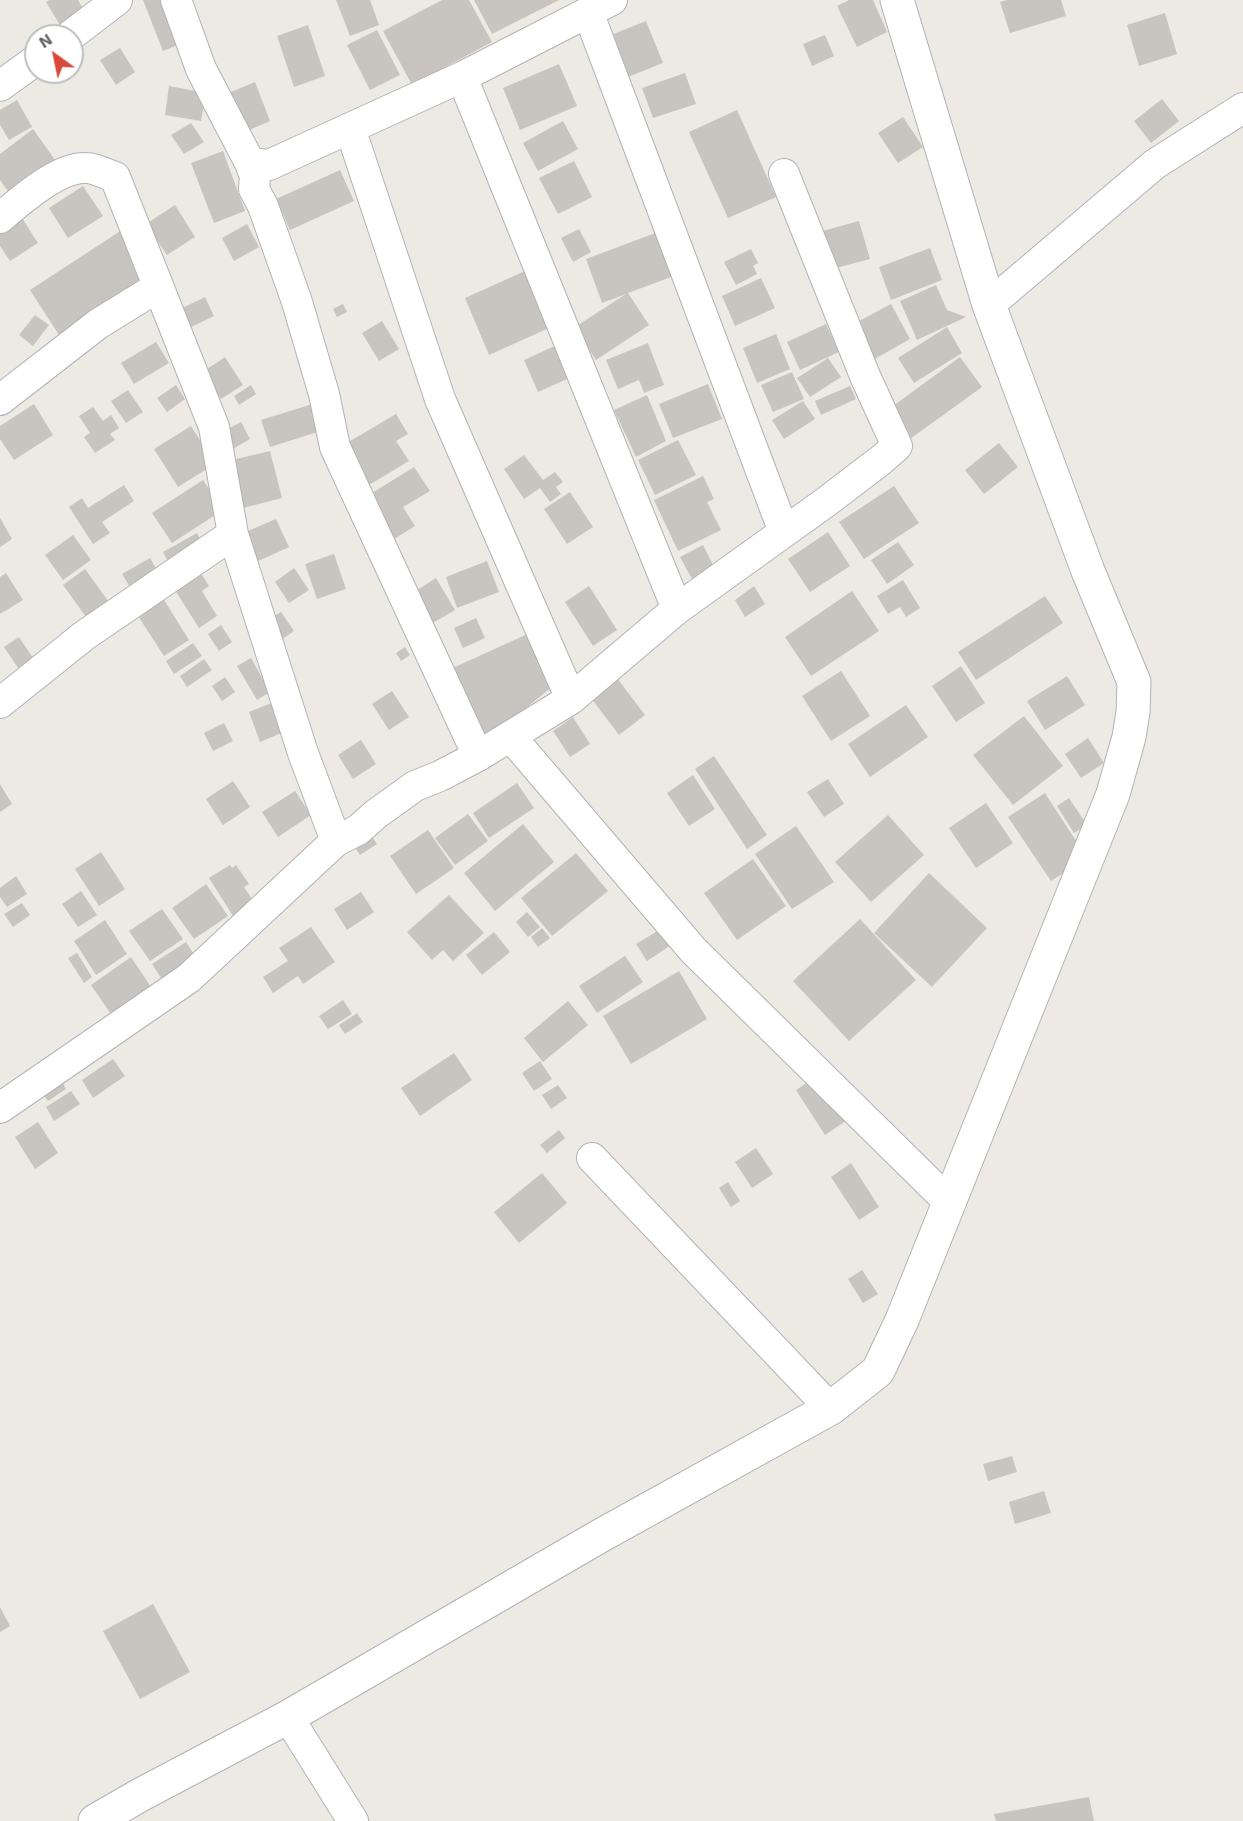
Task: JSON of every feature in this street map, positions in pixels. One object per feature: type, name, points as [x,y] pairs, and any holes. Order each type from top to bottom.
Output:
[{"type":"main road","points":[[95,1821],[288,1717],[600,1536],[830,1408],[878,1371],[902,1320],[1113,794],[1129,737],[1134,682],[1088,571],[989,305],[897,0]]},
{"type":"street","points":[[84,25],[117,0]]},
{"type":"street","points":[[176,0],[201,69],[255,176],[254,189],[263,206],[297,302],[324,394],[335,447],[478,756]]},
{"type":"street","points":[[250,163],[269,165],[462,77],[600,6],[784,532]]},
{"type":"street","points":[[0,86],[24,69]]},
{"type":"street","points":[[462,77],[677,609]]},
{"type":"street","points":[[989,305],[1155,164],[1243,108]]},
{"type":"street","points":[[350,128],[440,399],[571,699]]},
{"type":"street","points":[[0,219],[35,189],[64,173],[84,167],[116,177],[214,427],[234,534],[303,753],[336,841]]},
{"type":"street","points":[[0,1108],[189,978],[336,841],[358,830],[415,786],[478,756],[571,699],[677,609],[784,532],[897,446],[865,376],[784,174]]},
{"type":"street","points":[[0,400],[99,324],[158,287]]},
{"type":"street","points":[[0,703],[85,635],[234,534]]},
{"type":"street","points":[[511,737],[693,950],[949,1202]]},
{"type":"street","points":[[592,1158],[830,1408]]},
{"type":"street","points":[[288,1717],[353,1821]]},
{"type":"building","points":[[78,0],[87,16],[73,24],[59,24],[46,2]]},
{"type":"building","points":[[143,0],[163,0],[180,44],[163,51]]},
{"type":"building","points":[[336,0],[370,0],[379,25],[350,36]]},
{"type":"building","points":[[442,0],[469,0],[492,42],[412,85],[383,31]]},
{"type":"building","points":[[474,0],[559,0],[492,34]]},
{"type":"building","points":[[849,0],[873,0],[887,32],[857,47],[837,6]]},
{"type":"building","points":[[1061,0],[1066,16],[1010,33],[1000,2]]},
{"type":"building","points":[[1165,13],[1177,54],[1139,66],[1127,25]]},
{"type":"building","points":[[646,21],[663,63],[628,77],[611,35]]},
{"type":"building","points":[[308,25],[325,76],[294,87],[277,36]]},
{"type":"building","points":[[377,30],[400,75],[370,90],[347,45]]},
{"type":"building","points":[[825,35],[834,56],[812,66],[803,44]]},
{"type":"building","points":[[120,48],[135,72],[116,85],[100,60]]},
{"type":"building","points":[[559,64],[577,106],[520,130],[503,88]]},
{"type":"building","points":[[685,73],[696,104],[653,118],[642,88]]},
{"type":"building","points":[[255,82],[270,121],[247,131],[231,92]]},
{"type":"building","points":[[169,86],[206,93],[201,121],[165,115]]},
{"type":"building","points":[[1162,99],[1179,121],[1151,143],[1134,121]]},
{"type":"building","points":[[17,100],[32,127],[9,140],[0,125],[0,110]]},
{"type":"building","points":[[737,110],[776,197],[728,218],[689,132]]},
{"type":"building","points":[[903,117],[923,147],[898,163],[878,133]]},
{"type":"building","points":[[563,121],[578,149],[538,171],[523,143]]},
{"type":"building","points":[[191,123],[204,142],[184,154],[171,135]]},
{"type":"building","points":[[33,129],[58,164],[12,197],[0,180],[0,154]]},
{"type":"building","points":[[223,151],[245,211],[214,223],[191,163]]},
{"type":"building","points":[[574,161],[592,197],[558,214],[539,178]]},
{"type":"building","points":[[340,170],[354,201],[290,230],[276,199]]},
{"type":"building","points":[[83,186],[103,216],[68,238],[49,208]]},
{"type":"building","points":[[175,205],[195,237],[167,255],[146,224]]},
{"type":"building","points":[[20,215],[38,243],[10,261],[0,246],[0,228]]},
{"type":"building","points":[[859,221],[870,259],[825,271],[815,233]]},
{"type":"building","points":[[247,224],[259,247],[234,261],[222,238]]},
{"type":"building","points":[[128,226],[149,278],[59,335],[30,290]]},
{"type":"building","points":[[579,229],[591,252],[573,262],[561,238]]},
{"type":"building","points":[[658,232],[674,276],[628,293],[649,325],[596,360],[575,327],[626,294],[602,303],[586,259]]},
{"type":"building","points":[[930,248],[942,280],[891,300],[879,267]]},
{"type":"building","points":[[751,249],[758,263],[753,266],[757,274],[736,285],[724,262]]},
{"type":"building","points":[[525,271],[549,328],[489,355],[465,298]]},
{"type":"building","points":[[761,278],[775,308],[735,326],[722,296]]},
{"type":"building","points":[[936,285],[947,310],[966,317],[917,340],[900,301]]},
{"type":"building","points":[[205,297],[214,316],[185,330],[176,311]]},
{"type":"building","points":[[343,304],[347,312],[337,317],[333,309]]},
{"type":"building","points":[[891,304],[910,339],[866,364],[846,328]]},
{"type":"building","points":[[35,315],[49,325],[33,346],[19,335]]},
{"type":"building","points":[[382,321],[399,349],[379,361],[362,333]]},
{"type":"building","points":[[826,324],[839,352],[800,370],[787,342]]},
{"type":"building","points":[[947,327],[962,353],[914,383],[898,358]]},
{"type":"building","points":[[776,334],[790,369],[757,383],[743,348]]},
{"type":"building","points":[[156,342],[169,363],[134,384],[121,363]]},
{"type":"building","points":[[561,343],[576,375],[538,392],[524,360]]},
{"type":"building","points":[[648,343],[664,385],[644,393],[639,380],[618,389],[606,360]]},
{"type":"building","points":[[225,357],[243,385],[221,399],[204,371]]},
{"type":"building","points":[[960,357],[982,387],[910,439],[889,409]]},
{"type":"building","points":[[828,358],[841,377],[810,397],[797,378]]},
{"type":"building","points":[[792,372],[804,399],[773,412],[761,385]]},
{"type":"building","points":[[708,384],[722,419],[673,438],[659,404]]},
{"type":"building","points":[[176,385],[185,399],[167,412],[157,398]]},
{"type":"building","points":[[251,385],[256,394],[239,405],[234,396]]},
{"type":"building","points":[[850,386],[856,399],[821,415],[815,401]]},
{"type":"building","points":[[128,390],[143,412],[126,423],[111,401]]},
{"type":"building","points":[[647,395],[666,441],[636,457],[614,410]]},
{"type":"building","points":[[803,401],[815,419],[784,439],[772,420]]},
{"type":"building","points":[[319,402],[327,429],[270,447],[261,420]]},
{"type":"building","points":[[34,404],[53,435],[14,460],[0,439],[0,426]]},
{"type":"building","points":[[93,407],[103,421],[111,415],[119,428],[110,434],[115,440],[95,453],[84,437],[90,433],[79,416]]},
{"type":"building","points":[[396,414],[408,434],[396,441],[409,461],[364,488],[340,447]]},
{"type":"building","points":[[241,422],[250,439],[231,450],[222,432]]},
{"type":"building","points":[[191,426],[215,464],[178,487],[154,449]]},
{"type":"building","points":[[678,440],[696,475],[655,495],[638,460]]},
{"type":"building","points":[[999,443],[1018,467],[984,494],[965,470]]},
{"type":"building","points":[[270,451],[282,498],[239,509],[228,461]]},
{"type":"building","points":[[524,455],[543,480],[555,472],[563,482],[556,487],[561,494],[550,502],[540,488],[524,499],[504,469]]},
{"type":"building","points":[[414,467],[430,491],[403,507],[415,526],[391,541],[364,498]]},
{"type":"building","points":[[703,476],[714,499],[707,502],[721,530],[678,551],[654,500]]},
{"type":"building","points":[[203,480],[223,510],[172,543],[152,513]]},
{"type":"building","points":[[124,485],[134,501],[102,522],[110,533],[93,544],[69,507],[82,498],[88,508]]},
{"type":"building","points":[[894,486],[919,523],[864,559],[839,522]]},
{"type":"building","points":[[570,492],[593,527],[567,544],[544,509]]},
{"type":"building","points":[[0,518],[12,539],[0,547]]},
{"type":"building","points":[[276,519],[289,547],[254,563],[241,534]]},
{"type":"building","points":[[828,532],[850,566],[810,592],[788,559]]},
{"type":"building","points":[[197,533],[204,546],[170,565],[163,552]]},
{"type":"building","points":[[73,535],[91,560],[63,580],[45,555]]},
{"type":"building","points":[[898,542],[914,565],[887,584],[871,560]]},
{"type":"building","points":[[703,545],[714,567],[692,579],[680,557]]},
{"type":"building","points":[[334,554],[346,589],[317,599],[305,564]]},
{"type":"building","points":[[150,558],[162,579],[135,595],[122,574]]},
{"type":"building","points":[[487,561],[499,592],[457,608],[446,577]]},
{"type":"building","points":[[294,568],[309,590],[289,603],[275,582]]},
{"type":"building","points":[[85,569],[111,605],[89,621],[63,585]]},
{"type":"building","points":[[199,570],[209,586],[202,591],[217,616],[199,628],[173,587]]},
{"type":"building","points":[[6,573],[23,600],[0,614],[0,577]]},
{"type":"building","points":[[436,578],[455,610],[426,627],[408,596]]},
{"type":"building","points":[[903,580],[920,608],[906,617],[900,607],[888,614],[877,596]]},
{"type":"building","points":[[589,586],[617,630],[593,646],[565,602]]},
{"type":"building","points":[[754,586],[765,604],[745,617],[735,600]]},
{"type":"building","points":[[852,591],[879,631],[811,676],[785,637]]},
{"type":"building","points":[[1045,596],[1063,623],[976,680],[958,652]]},
{"type":"building","points":[[164,600],[189,640],[164,656],[138,616]]},
{"type":"building","points":[[281,612],[294,631],[275,644],[261,624]]},
{"type":"building","points":[[476,618],[485,638],[463,648],[454,628]]},
{"type":"building","points":[[221,625],[232,642],[219,651],[208,634]]},
{"type":"building","points":[[534,631],[558,682],[484,742],[444,672]]},
{"type":"building","points":[[19,637],[33,658],[18,668],[4,647]]},
{"type":"building","points":[[193,643],[202,656],[174,674],[166,661]]},
{"type":"building","points":[[405,647],[410,655],[401,661],[396,653]]},
{"type":"building","points":[[251,658],[270,692],[257,700],[237,666]]},
{"type":"building","points":[[204,659],[212,670],[187,687],[180,676]]},
{"type":"building","points":[[961,666],[985,703],[956,722],[932,686]]},
{"type":"building","points":[[841,671],[870,716],[831,741],[802,696]]},
{"type":"building","points":[[1067,676],[1085,705],[1045,730],[1027,701]]},
{"type":"building","points":[[225,677],[235,692],[222,701],[212,686]]},
{"type":"building","points":[[617,678],[645,715],[619,735],[591,698]]},
{"type":"building","points":[[392,691],[409,717],[389,730],[372,704]]},
{"type":"building","points":[[274,702],[286,731],[260,742],[249,712]]},
{"type":"building","points":[[906,705],[928,737],[870,777],[848,744]]},
{"type":"building","points":[[1024,716],[1063,766],[1013,805],[973,755]]},
{"type":"building","points":[[573,717],[590,744],[570,757],[553,731]]},
{"type":"building","points":[[224,723],[233,741],[213,751],[204,733]]},
{"type":"building","points":[[1088,738],[1104,763],[1081,778],[1065,754]]},
{"type":"building","points":[[361,740],[376,764],[353,779],[338,755]]},
{"type":"building","points":[[714,756],[767,835],[747,849],[695,769]]},
{"type":"building","points":[[693,775],[715,809],[689,826],[667,793]]},
{"type":"building","points":[[828,779],[844,804],[824,817],[807,792]]},
{"type":"building","points":[[233,781],[250,807],[223,825],[206,799]]},
{"type":"building","points":[[517,783],[534,808],[489,838],[473,813]]},
{"type":"building","points":[[0,784],[12,804],[0,812]]},
{"type":"building","points":[[295,791],[311,815],[278,837],[262,812]]},
{"type":"building","points":[[1045,793],[1087,858],[1051,881],[1008,817]]},
{"type":"building","points":[[1069,798],[1087,825],[1074,833],[1057,806]]},
{"type":"building","points":[[986,803],[1013,843],[976,868],[949,828]]},
{"type":"building","points":[[468,814],[488,841],[455,865],[435,838]]},
{"type":"building","points":[[888,815],[924,855],[871,902],[835,862]]},
{"type":"building","points":[[523,824],[554,862],[495,911],[464,873]]},
{"type":"building","points":[[796,826],[834,882],[792,909],[755,854]]},
{"type":"building","points":[[428,830],[454,868],[416,894],[390,856]]},
{"type":"building","points":[[368,831],[377,844],[360,855],[351,842]]},
{"type":"building","points":[[101,852],[125,889],[99,906],[75,869]]},
{"type":"building","points":[[576,853],[608,891],[552,936],[521,898]]},
{"type":"building","points":[[753,859],[786,906],[737,940],[704,893]]},
{"type":"building","points":[[230,865],[232,868],[236,865],[249,884],[244,887],[256,905],[235,919],[209,878]]},
{"type":"building","points":[[929,873],[987,928],[932,987],[874,933]]},
{"type":"building","points":[[16,876],[27,894],[7,907],[0,897],[0,888]]},
{"type":"building","points":[[206,884],[228,916],[194,939],[172,908]]},
{"type":"building","points":[[81,891],[97,915],[78,927],[62,904]]},
{"type":"building","points":[[361,892],[374,912],[347,930],[334,909]]},
{"type":"building","points":[[449,895],[484,933],[453,961],[443,950],[432,960],[407,932]]},
{"type":"building","points":[[22,903],[30,915],[13,927],[4,914]]},
{"type":"building","points":[[162,909],[183,939],[150,961],[129,931]]},
{"type":"building","points":[[527,912],[540,927],[528,937],[516,922]]},
{"type":"building","points":[[860,919],[916,980],[849,1041],[793,981]]},
{"type":"building","points":[[105,920],[127,954],[96,975],[74,941]]},
{"type":"building","points":[[311,927],[335,962],[303,984],[298,976],[273,993],[263,977],[288,961],[279,948]]},
{"type":"building","points":[[542,928],[550,938],[538,947],[531,937]]},
{"type":"building","points":[[661,929],[671,945],[647,961],[636,944]]},
{"type":"building","points":[[494,932],[510,952],[482,975],[466,955]]},
{"type":"building","points":[[186,942],[197,959],[163,981],[152,964]]},
{"type":"building","points":[[77,953],[92,977],[84,983],[68,958]]},
{"type":"building","points":[[625,956],[643,982],[597,1013],[579,986]]},
{"type":"building","points":[[131,957],[153,990],[113,1017],[91,985]]},
{"type":"building","points":[[679,971],[707,1019],[631,1064],[603,1016]]},
{"type":"building","points":[[343,1000],[352,1014],[328,1029],[319,1016]]},
{"type":"building","points":[[568,1001],[588,1025],[543,1062],[524,1038]]},
{"type":"building","points":[[357,1013],[363,1022],[345,1034],[339,1025]]},
{"type":"building","points":[[454,1053],[472,1080],[420,1116],[401,1088]]},
{"type":"building","points":[[113,1059],[125,1076],[93,1098],[82,1080]]},
{"type":"building","points":[[540,1061],[552,1079],[534,1091],[522,1073]]},
{"type":"building","points":[[817,1076],[846,1121],[825,1135],[796,1090]]},
{"type":"building","points":[[61,1080],[66,1089],[48,1101],[42,1093]]},
{"type":"building","points":[[558,1085],[567,1098],[551,1109],[542,1095]]},
{"type":"building","points":[[71,1091],[80,1104],[54,1121],[46,1107]]},
{"type":"building","points":[[38,1122],[58,1153],[35,1169],[15,1137]]},
{"type":"building","points":[[559,1130],[565,1138],[547,1153],[540,1145]]},
{"type":"building","points":[[756,1148],[773,1174],[752,1188],[735,1162]]},
{"type":"building","points":[[851,1163],[879,1207],[859,1220],[831,1177]]},
{"type":"building","points":[[542,1173],[567,1203],[519,1243],[494,1212]]},
{"type":"building","points":[[728,1182],[740,1201],[731,1207],[719,1188]]},
{"type":"building","points":[[862,1270],[878,1294],[863,1303],[848,1279]]},
{"type":"building","points":[[1012,1456],[1017,1472],[988,1481],[983,1464]]},
{"type":"building","points":[[1044,1491],[1051,1513],[1015,1524],[1009,1502]]},
{"type":"building","points":[[153,1604],[190,1672],[140,1699],[103,1631]]},
{"type":"building","points":[[0,1607],[10,1626],[0,1632]]},
{"type":"building","points":[[1089,1797],[1094,1821],[996,1821],[994,1814]]}]
